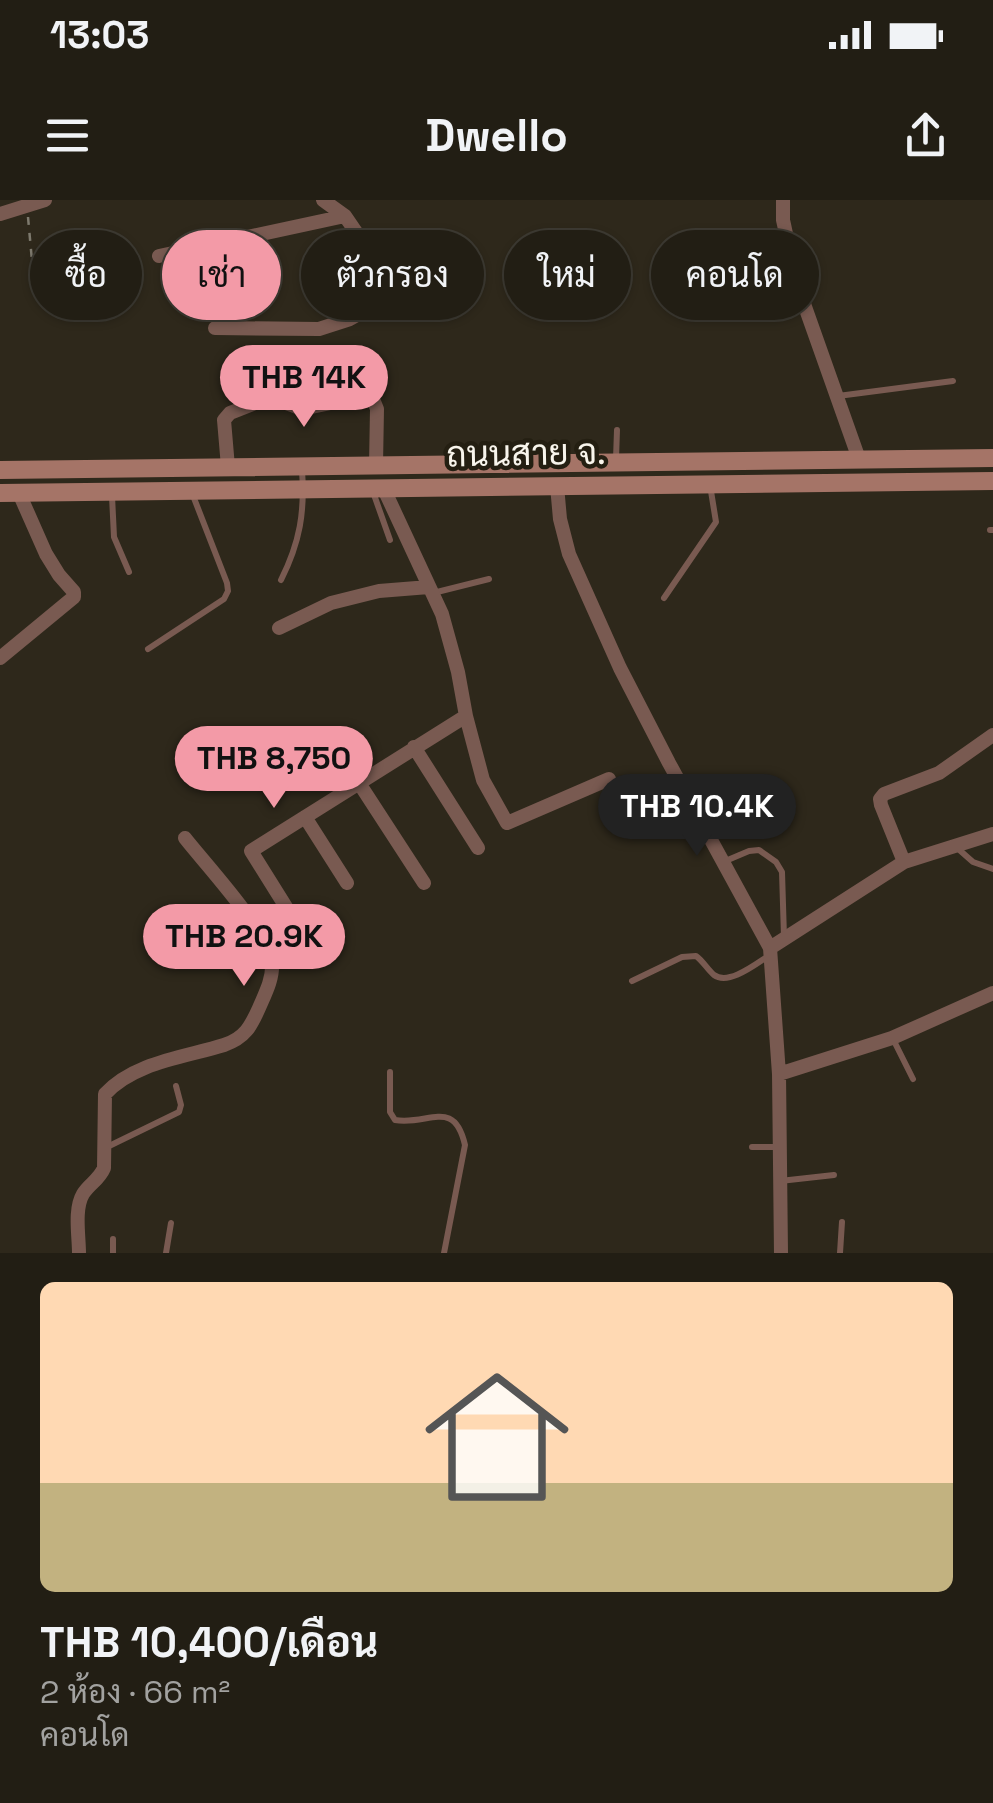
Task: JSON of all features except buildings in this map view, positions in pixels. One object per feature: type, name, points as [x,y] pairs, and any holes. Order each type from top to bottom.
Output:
[{"type":"main road","name":"ถนนสาย จ.","points":[[0,470],[993,458]]},
{"type":"main road","name":"ถนนสาย จ.","points":[[10,493],[993,481]]},
{"type":"street","points":[[0,214],[44,200]]},
{"type":"street","points":[[215,328],[319,329],[350,319],[376,304],[385,289],[382,270],[345,216],[323,200]]},
{"type":"street","points":[[783,200],[797,284],[859,459]]},
{"type":"street","points":[[159,256],[345,216]]},
{"type":"street","points":[[228,467],[224,420],[230,413],[270,398],[302,408],[364,396],[373,399],[378,408],[376,465]]},
{"type":"street","points":[[557,486],[563,535],[594,612],[669,764],[770,952],[778,1074],[781,1253]]},
{"type":"street","points":[[377,487],[442,614],[482,780],[507,822],[609,779]]},
{"type":"street","points":[[0,658],[74,597],[72,588],[59,575],[10,493]]},
{"type":"street","points":[[279,628],[331,604],[379,592],[430,590]]},
{"type":"street","points":[[292,915],[250,851],[466,716]]},
{"type":"street","points":[[904,862],[880,798],[939,773],[993,735]]},
{"type":"street","points":[[414,747],[478,848]]},
{"type":"street","points":[[359,783],[424,883]]},
{"type":"street","points":[[304,817],[348,883]]},
{"type":"street","points":[[770,952],[904,862],[993,834]]},
{"type":"street","points":[[79,1253],[79,1200],[100,1178],[104,1168],[105,1094],[114,1084],[183,1054],[242,1038],[268,989],[272,966],[268,947],[186,838]]},
{"type":"street","points":[[778,1074],[892,1038],[993,993]]},
{"type":"lane","points":[[837,396],[954,381]]},
{"type":"lane","points":[[616,462],[617,430]]},
{"type":"lane","points":[[281,580],[302,525],[302,466]]},
{"type":"lane","points":[[664,598],[716,522],[710,482]]},
{"type":"lane","points":[[377,487],[390,540]]},
{"type":"lane","points":[[148,649],[224,599],[228,591],[190,490]]},
{"type":"lane","points":[[112,491],[114,538],[130,572]]},
{"type":"lane","points":[[430,590],[489,580]]},
{"type":"lane","points":[[955,846],[974,862],[993,870]]},
{"type":"lane","points":[[723,862],[759,850],[776,862],[782,872],[784,939]]},
{"type":"lane","points":[[632,981],[682,957],[696,956],[716,976],[734,976],[770,952]]},
{"type":"lane","points":[[892,1038],[913,1079]]},
{"type":"lane","points":[[390,1072],[390,1112],[395,1120],[442,1116],[453,1119],[462,1131],[465,1146],[444,1253]]},
{"type":"lane","points":[[104,1148],[179,1112],[176,1086]]},
{"type":"lane","points":[[752,1146],[778,1148]]},
{"type":"lane","points":[[779,1181],[834,1175]]},
{"type":"lane","points":[[840,1253],[842,1222]]},
{"type":"lane","points":[[166,1253],[171,1223]]},
{"type":"lane","points":[[113,1239],[113,1253]]},
{"type":"path","points":[[26,206],[30,244]]}]
